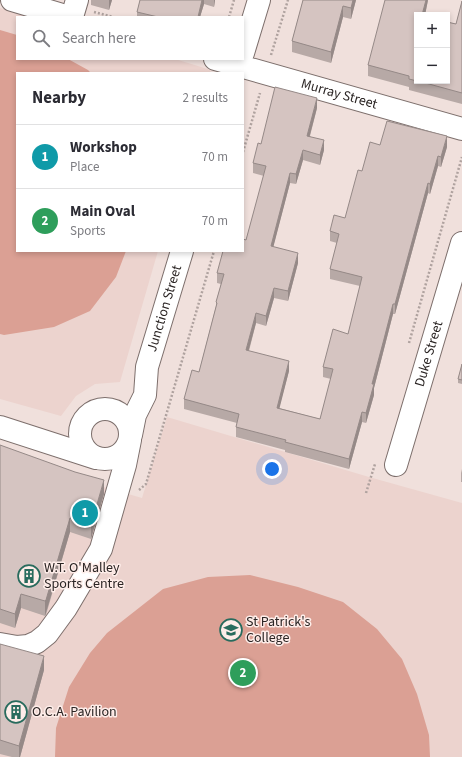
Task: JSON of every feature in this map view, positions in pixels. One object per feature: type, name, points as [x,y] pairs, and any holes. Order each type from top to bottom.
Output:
[{"type":"street","points":[[12,0],[65,16]]},
{"type":"street","points":[[244,45],[259,0]]},
{"type":"street","name":"Murray Street","points":[[221,60],[238,63],[462,130]]},
{"type":"street","name":"Duke Street","points":[[396,465],[462,243]]},
{"type":"street","name":"Junction Street","points":[[22,433],[38,436],[56,434],[68,430],[96,412],[119,405],[132,396],[141,384],[147,367],[182,252]]},
{"type":"street","name":"Junction Street","points":[[0,644],[12,647],[28,646],[42,638],[51,629],[70,602],[101,549],[128,492],[131,437],[135,415],[145,395],[147,367]]},
{"type":"street","points":[[0,427],[98,459],[110,459],[120,456],[126,449],[131,437],[130,426],[125,418],[118,412],[96,412],[82,423],[80,437],[85,450],[98,459],[110,466],[117,475],[119,485],[128,492]]},
{"type":"path","points":[[230,16],[234,0]]},
{"type":"path","points":[[271,56],[288,0]]},
{"type":"path","points":[[80,9],[108,16]]},
{"type":"path","points":[[244,149],[262,86]]},
{"type":"path","points":[[408,348],[462,157]]},
{"type":"path","points":[[128,492],[146,484],[214,252]]},
{"type":"path","points":[[366,493],[375,463]]},
{"type":"shaded area","points":[[0,8],[27,16],[16,16],[16,60],[178,60],[211,70],[210,72],[16,72],[16,252],[158,252],[120,382],[95,384],[76,396],[61,416],[0,399]]},
{"type":"shaded area","points":[[0,30],[16,35],[16,60],[70,60],[90,72],[16,72],[16,252],[126,252],[116,277],[90,311],[54,327],[4,335],[0,334]]},
{"type":"shaded area","name":"St Patrick's College","points":[[167,417],[462,503],[462,757],[0,757],[0,457],[142,498]]},
{"type":"shaded area","points":[[250,575],[298,587],[343,602],[377,629],[402,659],[417,694],[429,735],[430,757],[55,757],[56,728],[69,687],[90,653],[107,633],[163,589],[208,577]]},
{"type":"building","points":[[140,0],[202,0],[198,16],[154,16],[137,12]]},
{"type":"building","points":[[303,0],[353,0],[351,8],[343,6],[331,52],[292,41]]},
{"type":"building","points":[[385,0],[426,0],[423,12],[414,12],[414,80],[409,79],[409,76],[368,65]]},
{"type":"building","points":[[462,1],[462,93],[429,84],[450,84],[450,23],[456,24]]},
{"type":"building","points":[[275,87],[317,98],[307,136],[324,140],[320,155],[303,150],[296,174],[290,173],[271,246],[298,253],[288,291],[274,288],[266,316],[256,313],[246,350],[289,361],[277,408],[320,419],[333,369],[323,367],[333,329],[348,334],[362,277],[330,269],[339,234],[330,231],[334,215],[345,218],[358,170],[362,171],[370,142],[380,145],[387,121],[447,136],[441,157],[438,156],[430,184],[428,183],[395,304],[393,304],[366,413],[362,412],[349,459],[236,427],[239,414],[184,399],[192,370],[199,372],[224,274],[217,273],[223,252],[244,252],[244,239],[246,240],[266,166],[253,163],[258,143],[261,144]]},
{"type":"building","points":[[462,364],[462,380],[458,379]]},
{"type":"building","name":"W.T. O'Malley Sports Centre","points":[[0,445],[75,472],[104,480],[91,525],[70,518],[46,600],[45,601],[21,594],[15,614],[0,609]]},
{"type":"building","name":"O.C.A. Pavilion","points":[[0,644],[44,656],[19,746],[0,740]]},
{"type":"place","name":"Workshop","points":[[85,513]]},
{"type":"place","name":"W.T. O'Malley Sports Centre","points":[[29,576]]},
{"type":"place","name":"St Patrick's College","points":[[231,630]]},
{"type":"place","name":"Main Oval","points":[[243,673]]},
{"type":"place","name":"O.C.A. Pavilion","points":[[16,712]]}]
